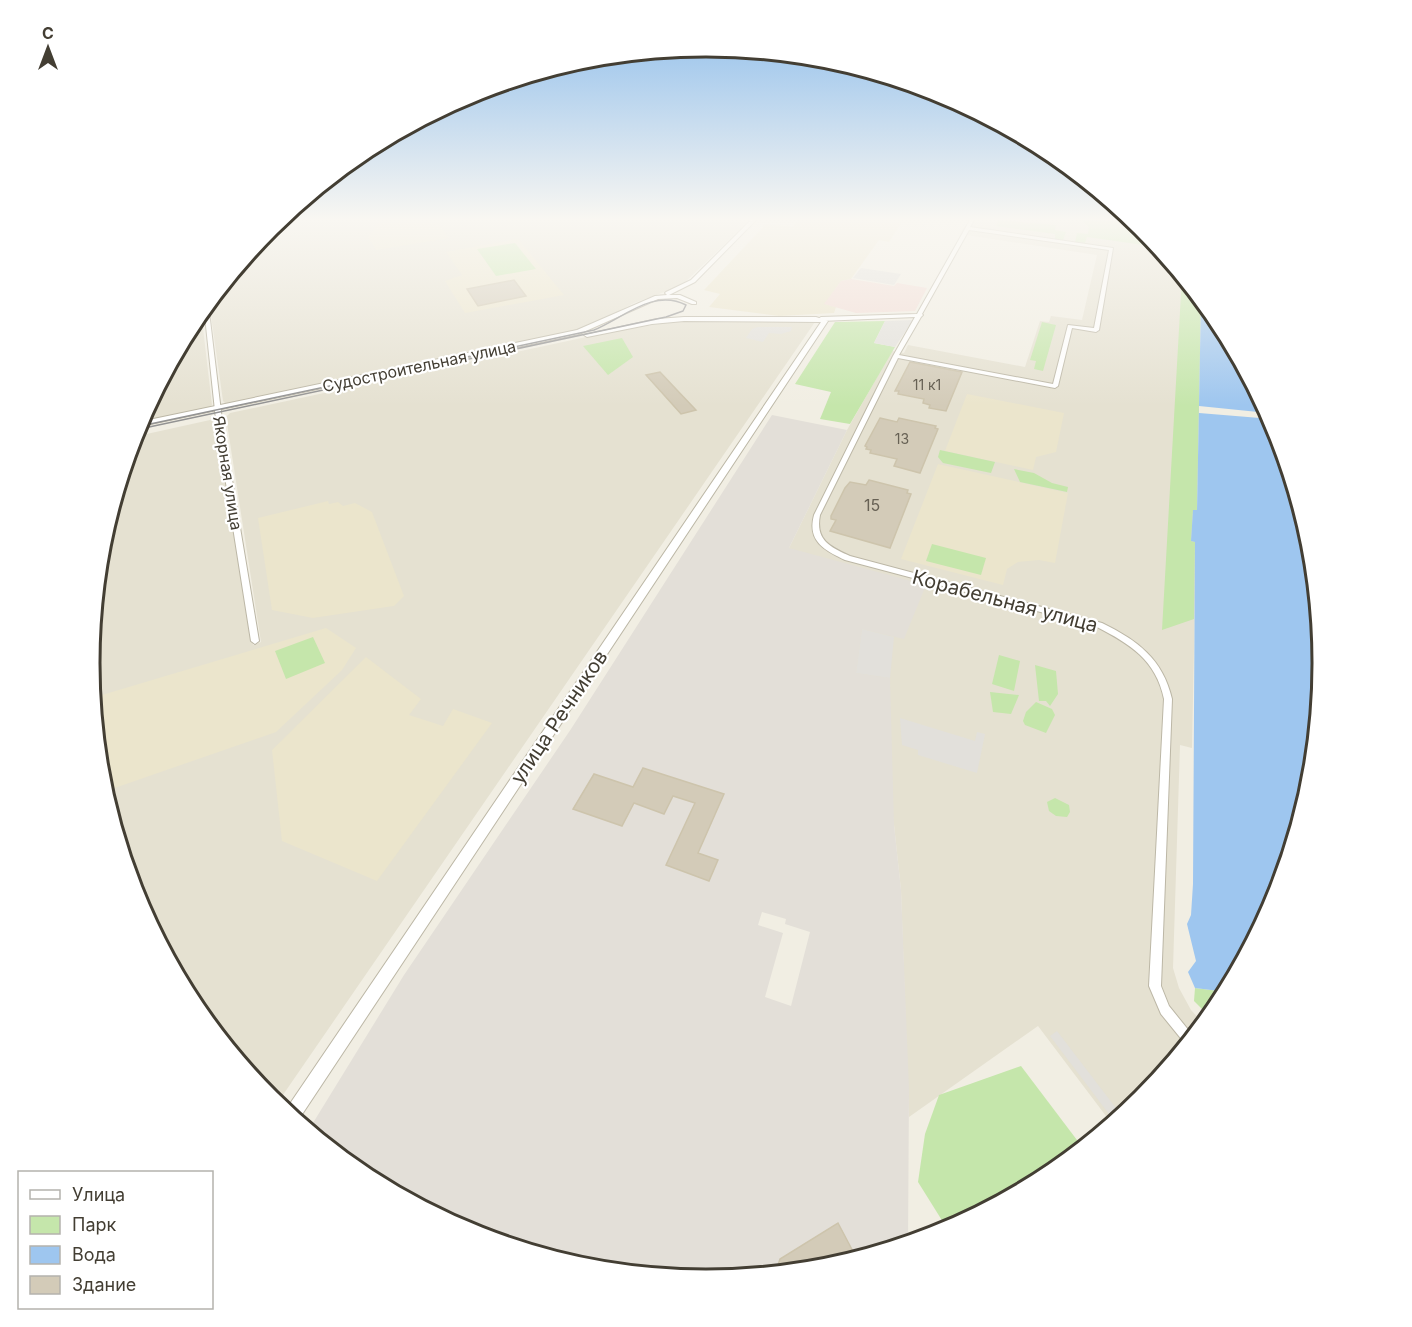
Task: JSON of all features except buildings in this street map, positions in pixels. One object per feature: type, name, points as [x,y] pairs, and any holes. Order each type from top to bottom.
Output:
[{"type":"street","points":[[657,297],[680,289],[691,282]]},
{"type":"street","points":[[693,282],[693,298],[702,315],[715,319]]},
{"type":"street","name":"Корабельная улица","points":[[938,282],[896,356],[817,515],[814,524],[815,533],[830,550],[848,558],[1099,625],[1129,641],[1153,663],[1163,680],[1168,699],[1155,986],[1165,1010],[1185,1035]]},
{"type":"street","points":[[896,356],[1055,386],[1070,326],[1096,330],[1105,282]]},
{"type":"street","name":"Судостроительная улица","points":[[147,428],[571,334],[598,325],[657,297],[693,298]]},
{"type":"street","points":[[652,322],[684,315],[693,298]]},
{"type":"street","points":[[652,322],[921,315]]},
{"type":"street","name":"Якорная улица","points":[[208,319],[218,411],[255,641]]},
{"type":"street","name":"улица Речников","points":[[296,1110],[825,323],[821,319]]},
{"type":"street","name":"Судостроительная улица","points":[[149,424],[652,322]]},
{"type":"street","points":[[598,325],[599,329],[608,331]]},
{"type":"shaded area","points":[[235,282],[685,282],[681,286],[634,303],[585,329],[226,404],[223,401],[211,314]]},
{"type":"shaded area","points":[[446,282],[553,282],[564,295],[465,313]]},
{"type":"shaded area","points":[[712,282],[840,282],[825,304],[836,307],[834,313],[779,316],[709,307],[720,294],[704,290]]},
{"type":"shaded area","points":[[840,282],[869,282],[894,286],[897,283],[927,288],[915,311],[856,313],[824,304]]},
{"type":"shaded area","points":[[876,282],[896,282],[894,285]]},
{"type":"shaded area","points":[[1091,282],[1177,282],[1201,314],[1192,748],[1180,745],[1173,968],[1179,988],[1198,1017],[1162,1063],[1107,1118],[1038,1026],[909,1117],[901,890],[894,825],[789,548],[847,430],[892,351],[904,353],[908,345],[1025,367],[1040,321],[1049,322],[1051,316],[1082,320]]},
{"type":"shaded area","points":[[913,320],[895,347],[874,343],[885,321]]},
{"type":"shaded area","points":[[677,321],[815,322],[282,1097],[225,1033],[181,967],[146,896],[120,820],[111,782],[101,703],[101,624],[111,545],[120,507],[145,434],[210,420],[215,422],[253,645],[261,642],[226,417],[230,413],[605,333]]},
{"type":"shaded area","points":[[203,326],[212,405],[207,409],[151,420],[181,360]]},
{"type":"shaded area","points":[[792,327],[791,331],[781,334],[769,333],[763,342],[746,338],[752,329]]},
{"type":"shaded area","points":[[967,394],[1064,413],[1056,452],[1036,457],[1033,470],[945,451]]},
{"type":"shaded area","points":[[772,415],[847,430],[789,548],[926,585],[904,639],[862,629],[856,673],[890,678],[894,825],[901,890],[909,1089],[908,1235],[863,1249],[785,1265],[746,1269],[666,1269],[588,1258],[511,1238],[474,1224],[403,1189],[369,1168],[312,1124],[404,975],[571,729]],"holes":[[[762,912],[786,919],[785,924],[810,932],[791,1006],[765,997],[783,933],[758,925]]]},
{"type":"shaded area","points":[[938,464],[1068,493],[1055,563],[1039,560],[1018,562],[1007,569],[1003,585],[901,559]]},
{"type":"shaded area","points":[[328,501],[329,504],[338,502],[343,506],[355,503],[372,512],[404,596],[394,606],[313,618],[272,610],[258,518]]},
{"type":"shaded area","points":[[326,628],[356,648],[342,670],[276,732],[113,789],[105,743],[101,695]]},
{"type":"shaded area","points":[[862,629],[894,637],[890,678],[856,673]]},
{"type":"shaded area","points":[[366,657],[421,699],[409,715],[443,726],[453,709],[492,723],[377,881],[282,841],[272,750]]},
{"type":"shaded area","points":[[900,718],[975,741],[977,732],[985,734],[977,773],[918,755],[918,750],[902,745]]},
{"type":"shaded area","points":[[1057,1031],[1117,1109],[1110,1115],[1050,1036]]},
{"type":"green space","points":[[1181,287],[1201,314],[1197,510],[1193,510],[1191,541],[1195,542],[1194,619],[1162,630]]},
{"type":"green space","points":[[885,321],[874,343],[895,347],[850,424],[820,419],[831,392],[795,384],[835,322]]},
{"type":"green space","points":[[1042,322],[1056,325],[1043,371],[1034,369],[1036,361],[1030,360]]},
{"type":"green space","points":[[622,338],[633,357],[608,375],[583,346]]},
{"type":"green space","points":[[940,450],[995,462],[991,473],[943,463],[938,457]]},
{"type":"green space","points":[[1014,469],[1034,473],[1052,483],[1068,487],[1067,492],[1020,482]]},
{"type":"green space","points":[[932,544],[986,558],[981,575],[926,561]]},
{"type":"green space","points":[[313,637],[325,663],[286,679],[275,651]]},
{"type":"green space","points":[[999,655],[1020,661],[1014,691],[992,684]]},
{"type":"green space","points":[[1035,665],[1056,671],[1058,694],[1050,706],[1046,701],[1039,701]]},
{"type":"green space","points":[[990,692],[1019,695],[1011,714],[993,712]]},
{"type":"green space","points":[[1036,702],[1052,709],[1055,715],[1046,733],[1025,725],[1023,721],[1026,712]]},
{"type":"green space","points":[[1055,798],[1069,805],[1070,812],[1067,817],[1056,816],[1049,811],[1047,802]]},
{"type":"green space","points":[[1195,988],[1216,991],[1203,1010],[1194,1001]]},
{"type":"green space","points":[[1021,1066],[1079,1142],[1009,1189],[943,1222],[918,1182],[925,1134],[939,1095]]},
{"type":"water","points":[[1201,314],[1231,360],[1250,395],[1280,469],[1301,545],[1311,624],[1312,664],[1307,743],[1292,820],[1266,896],[1250,932],[1216,991],[1195,988],[1188,972],[1196,961],[1187,924],[1191,915],[1193,884],[1195,542],[1191,541],[1193,510],[1197,510]]},
{"type":"pier","points":[[1199,406],[1258,412],[1260,418],[1199,413]]},
{"type":"tram line","points":[[148,427],[666,317],[683,311],[686,305],[674,301],[650,302],[594,330],[149,424]]}]
